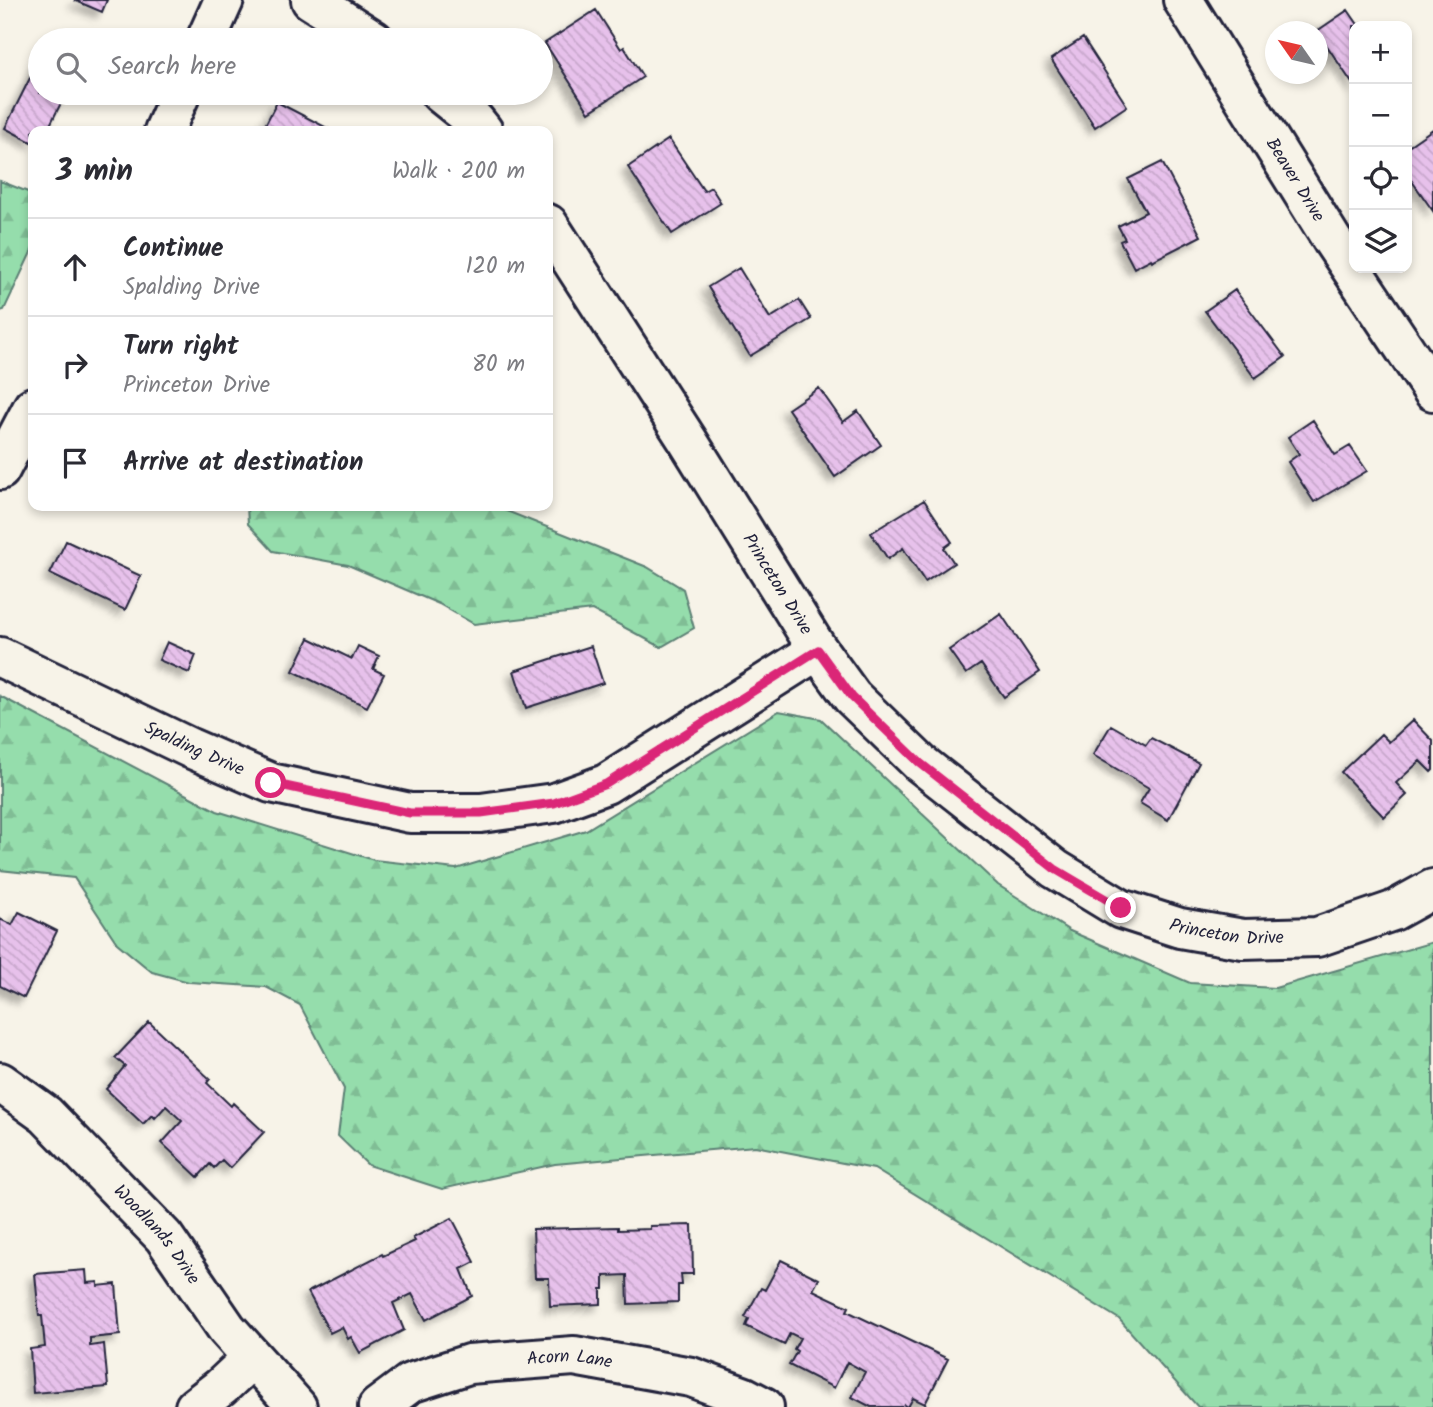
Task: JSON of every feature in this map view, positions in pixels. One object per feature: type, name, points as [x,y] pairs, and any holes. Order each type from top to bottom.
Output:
[{"type":"street","points":[[211,28],[224,0]]},
{"type":"street","points":[[311,0],[355,28]]},
{"type":"street","name":"Beaver Drive","points":[[1183,0],[1332,240],[1433,391]]},
{"type":"street","points":[[166,126],[176,105]]},
{"type":"street","points":[[455,105],[479,126]]},
{"type":"street","name":"Princeton Drive","points":[[553,232],[688,440],[818,650],[852,697],[920,763],[1055,869],[1121,908],[1180,929],[1243,939],[1317,937],[1393,911],[1433,889]]},
{"type":"street","points":[[0,470],[28,417]]},
{"type":"street","name":"Spalding Drive","points":[[0,657],[190,748],[271,783],[410,813],[481,813],[554,803],[606,784],[818,650]]},
{"type":"street","name":"Woodlands Drive","points":[[0,1082],[46,1115],[164,1237],[227,1329],[297,1407]]},
{"type":"street","name":"Acorn Lane","points":[[378,1407],[410,1383],[469,1364],[575,1356],[691,1377],[764,1407]]},
{"type":"street","points":[[195,1407],[252,1358]]},
{"type":"green space","points":[[0,181],[28,192],[28,259],[4,310],[0,311]]},
{"type":"green space","points":[[247,511],[507,511],[647,567],[683,589],[694,628],[661,647],[592,610],[474,624],[439,604],[348,565],[273,551],[248,524]]},
{"type":"green space","points":[[0,696],[217,811],[374,860],[456,869],[586,830],[779,711],[821,719],[998,885],[1070,931],[1190,983],[1275,988],[1433,942],[1433,1407],[1198,1407],[1119,1319],[874,1169],[755,1146],[555,1164],[442,1189],[368,1165],[338,1136],[344,1089],[300,1005],[266,987],[189,982],[152,972],[117,943],[74,878],[0,870]]},
{"type":"building","points":[[74,0],[107,0],[102,12]]},
{"type":"building","points":[[596,10],[643,77],[589,112],[553,56],[553,38]]},
{"type":"building","points":[[1348,10],[1356,21],[1349,21],[1349,79],[1328,47],[1328,24]]},
{"type":"building","points":[[1083,38],[1127,106],[1095,127],[1051,59]]},
{"type":"building","points":[[28,82],[28,105],[60,105],[50,126],[28,126],[28,140],[5,128]]},
{"type":"building","points":[[275,105],[283,105],[323,126],[265,126]]},
{"type":"building","points":[[1433,129],[1433,211],[1412,181],[1412,144]]},
{"type":"building","points":[[669,139],[704,191],[711,187],[721,203],[672,234],[628,167]]},
{"type":"building","points":[[1162,162],[1201,236],[1134,268],[1120,241],[1125,239],[1118,226],[1146,212],[1128,179]]},
{"type":"building","points":[[739,268],[770,318],[799,300],[811,319],[750,356],[708,287]]},
{"type":"building","points":[[1235,290],[1285,357],[1255,378],[1205,311]]},
{"type":"building","points":[[819,388],[843,422],[858,411],[881,445],[835,477],[788,409]]},
{"type":"building","points":[[1313,420],[1335,455],[1350,446],[1367,471],[1314,502],[1288,462],[1299,454],[1288,437]]},
{"type":"building","points":[[924,500],[952,542],[944,548],[954,563],[925,582],[903,548],[888,559],[871,533]]},
{"type":"building","points":[[66,541],[141,576],[125,610],[50,574]]},
{"type":"building","points":[[1001,614],[1040,672],[1004,697],[981,664],[966,674],[949,650]]},
{"type":"building","points":[[309,638],[352,659],[358,646],[379,656],[373,669],[384,674],[367,707],[293,671]]},
{"type":"building","points":[[167,642],[196,655],[189,673],[159,660]]},
{"type":"building","points":[[591,646],[603,683],[526,708],[514,671]]},
{"type":"building","points":[[1413,720],[1433,741],[1433,770],[1431,772],[1420,761],[1396,783],[1407,795],[1384,817],[1341,772],[1381,734],[1389,742]]},
{"type":"building","points":[[1111,725],[1146,745],[1151,738],[1199,763],[1168,820],[1140,803],[1149,788],[1093,755]]},
{"type":"building","points":[[19,912],[57,931],[24,998],[0,986],[0,919],[12,925]]},
{"type":"building","points":[[149,1022],[210,1079],[207,1083],[231,1106],[233,1103],[264,1132],[230,1168],[222,1160],[214,1168],[210,1164],[198,1177],[162,1143],[182,1121],[166,1106],[155,1118],[152,1115],[143,1124],[106,1089],[125,1066],[115,1058]]},
{"type":"building","points":[[452,1218],[475,1262],[461,1269],[472,1296],[426,1320],[412,1294],[393,1303],[404,1330],[360,1353],[342,1327],[330,1333],[308,1292],[382,1254],[383,1256],[415,1241],[413,1238]]},
{"type":"building","points":[[692,1225],[693,1274],[681,1274],[682,1285],[678,1285],[678,1302],[628,1304],[627,1275],[604,1276],[601,1304],[550,1306],[549,1278],[535,1278],[533,1229],[618,1227],[618,1230]]},
{"type":"building","points":[[781,1260],[819,1279],[813,1290],[849,1307],[847,1311],[948,1359],[925,1404],[913,1398],[908,1407],[871,1407],[852,1397],[865,1372],[847,1362],[834,1388],[789,1365],[797,1351],[794,1349],[800,1338],[790,1333],[784,1345],[746,1326],[749,1319],[745,1317],[761,1288],[765,1290]]},
{"type":"building","points":[[86,1270],[87,1283],[98,1282],[98,1286],[116,1284],[120,1335],[90,1338],[90,1346],[104,1344],[108,1387],[33,1393],[30,1349],[45,1347],[35,1274]]},
{"type":"route","points":[[271,783],[410,813],[481,813],[554,803],[606,784],[818,650],[852,697],[920,763],[1055,869],[1121,908]]}]
